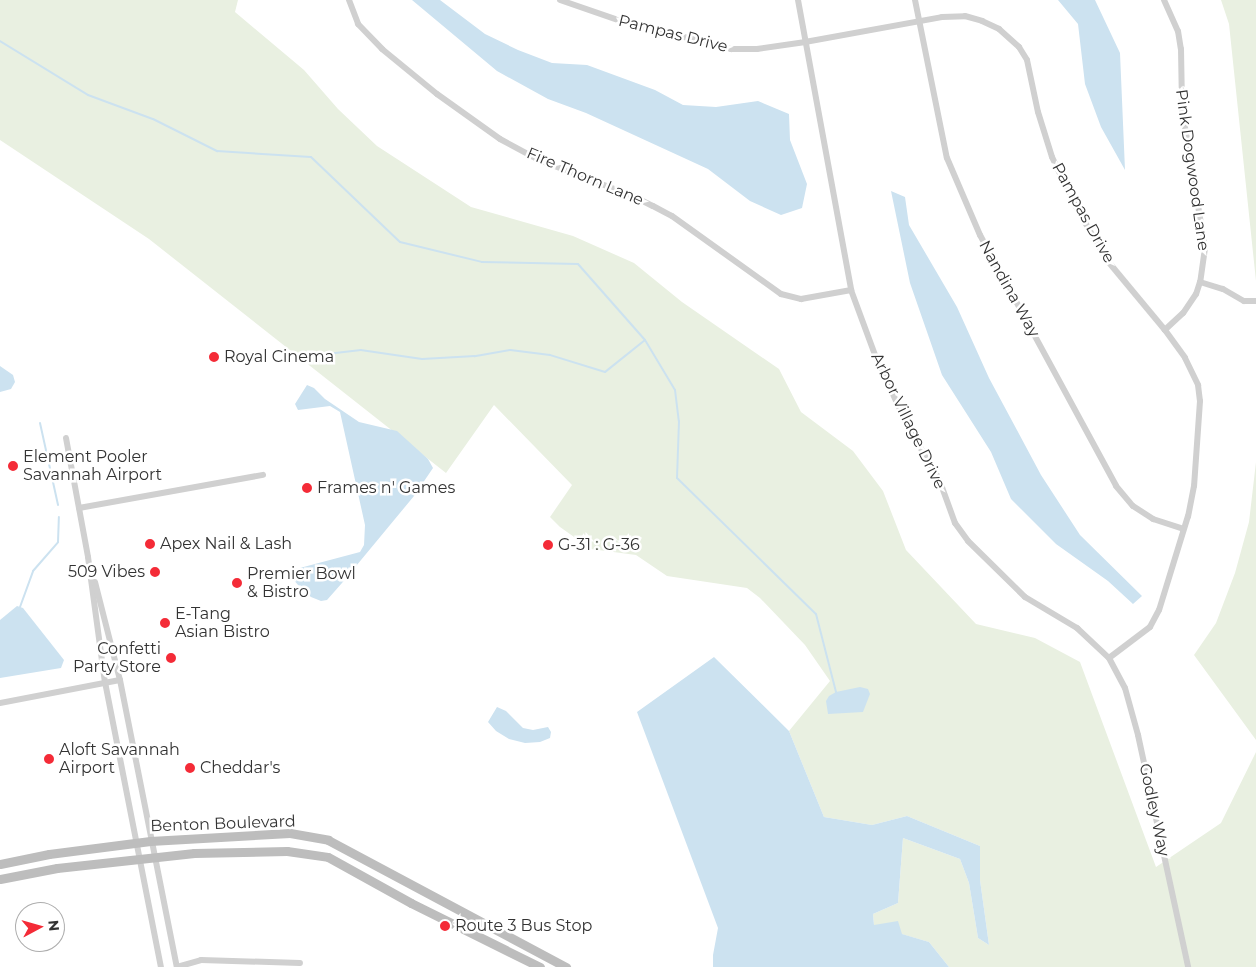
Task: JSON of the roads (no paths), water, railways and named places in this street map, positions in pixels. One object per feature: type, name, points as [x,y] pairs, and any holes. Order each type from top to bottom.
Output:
[{"type":"street","name":"Fire Thorn Lane","points":[[349,0],[358,24],[382,49],[436,94],[502,140],[539,160],[644,201],[673,217],[781,294],[801,299],[852,290]]},
{"type":"street","name":"Pampas Drive","points":[[560,0],[618,20],[716,48],[757,49],[919,21],[965,16],[982,20],[999,29],[1019,47],[1027,60],[1039,114],[1052,157],[1075,206],[1106,259],[1165,330],[1184,358],[1199,391],[1194,486],[1188,516],[1159,610],[1150,628],[1109,658]]},
{"type":"street","name":"Arbor Village Drive","points":[[798,0],[852,290],[875,355],[908,426],[939,479],[955,523],[961,532],[1025,597],[1077,628],[1109,658]]},
{"type":"street","name":"Nandina Way","points":[[915,0],[947,158],[980,235],[1116,486],[1133,506],[1154,519],[1183,529]]},
{"type":"street","name":"Pink Dogwood Lane","points":[[1164,0],[1178,31],[1181,48],[1182,109],[1205,248],[1200,282],[1183,313],[1165,330]]},
{"type":"street","points":[[1200,282],[1223,289],[1244,301],[1256,301]]},
{"type":"street","points":[[66,438],[88,557],[105,682],[135,843],[161,967]]},
{"type":"street","points":[[80,508],[263,475]]},
{"type":"street","points":[[88,557],[120,680],[153,857],[177,967],[201,960],[300,963]]},
{"type":"street","name":"Godley Way","points":[[1109,658],[1130,700],[1188,967]]},
{"type":"street","points":[[0,703],[120,680]]},
{"type":"street","name":"Benton Boulevard","points":[[0,864],[49,854],[150,841],[290,833],[328,840],[566,967]]},
{"type":"street","name":"Benton Boulevard","points":[[0,879],[57,868],[139,858],[243,850],[287,851],[328,857],[411,904],[540,967]]},
{"type":"water","points":[[412,0],[440,0],[485,34],[518,50],[552,63],[587,65],[655,90],[683,105],[716,107],[758,101],[789,114],[790,140],[807,184],[802,208],[781,215],[750,201],[708,169],[586,113],[548,99],[497,71]]},
{"type":"water","points":[[1058,0],[1095,0],[1120,53],[1125,170],[1101,127],[1085,84],[1078,24]]},
{"type":"water","points":[[891,191],[905,197],[909,225],[957,307],[989,378],[1041,475],[1080,535],[1142,596],[1133,604],[1108,581],[1056,544],[1011,499],[991,452],[942,375],[910,283]]},
{"type":"water","points":[[0,366],[13,375],[15,382],[11,389],[0,392]]},
{"type":"water","points":[[307,385],[314,388],[325,399],[359,422],[397,431],[428,459],[433,468],[414,496],[342,583],[327,600],[321,601],[311,597],[298,585],[292,578],[292,573],[296,569],[360,552],[364,545],[365,525],[340,412],[330,406],[298,410],[295,404]]},
{"type":"water","points":[[17,606],[23,608],[64,660],[61,668],[0,678],[0,620]]},
{"type":"water","points":[[714,657],[789,731],[824,817],[872,825],[907,816],[980,846],[980,880],[989,945],[978,938],[969,883],[960,859],[903,838],[898,903],[873,914],[874,925],[898,921],[902,934],[929,942],[949,967],[713,967],[713,955],[718,928],[637,712]]},
{"type":"water","points":[[860,687],[868,689],[870,694],[863,712],[828,714],[826,701],[829,696],[836,692]]},
{"type":"water","points":[[497,707],[506,711],[523,728],[533,730],[548,727],[551,732],[550,738],[540,742],[525,743],[509,739],[496,731],[488,722]]},
{"type":"waterway","points":[[0,41],[88,95],[153,119],[217,151],[311,157],[400,242],[482,262],[578,264],[645,340],[605,372],[550,355],[510,350],[475,356],[422,359],[361,350],[318,355]]},
{"type":"waterway","points":[[645,340],[675,390],[679,421],[677,478],[816,614],[836,692]]},
{"type":"waterway","points":[[40,423],[58,505]]},
{"type":"waterway","points":[[20,607],[33,571],[58,542],[59,517]]},
{"type":"place","name":"Royal Cinema","points":[[214,357]]},
{"type":"place","name":"Element Pooler Savannah Airport","points":[[13,466]]},
{"type":"place","name":"Frames n' Games","points":[[307,488]]},
{"type":"place","name":"Apex Nail & Lash","points":[[150,544]]},
{"type":"place","name":"G-31 : G-36","points":[[548,545]]},
{"type":"place","name":"509 Vibes","points":[[155,572]]},
{"type":"place","name":"Premier Bowl & Bistro","points":[[237,583]]},
{"type":"place","name":"E-Tang Asian Bistro","points":[[165,623]]},
{"type":"place","name":"Confetti Party Store","points":[[171,658]]},
{"type":"place","name":"Aloft Savannah Airport","points":[[49,759]]},
{"type":"place","name":"Cheddar's","points":[[190,768]]},
{"type":"place","name":"Route 3 Bus Stop","points":[[445,926]]}]
